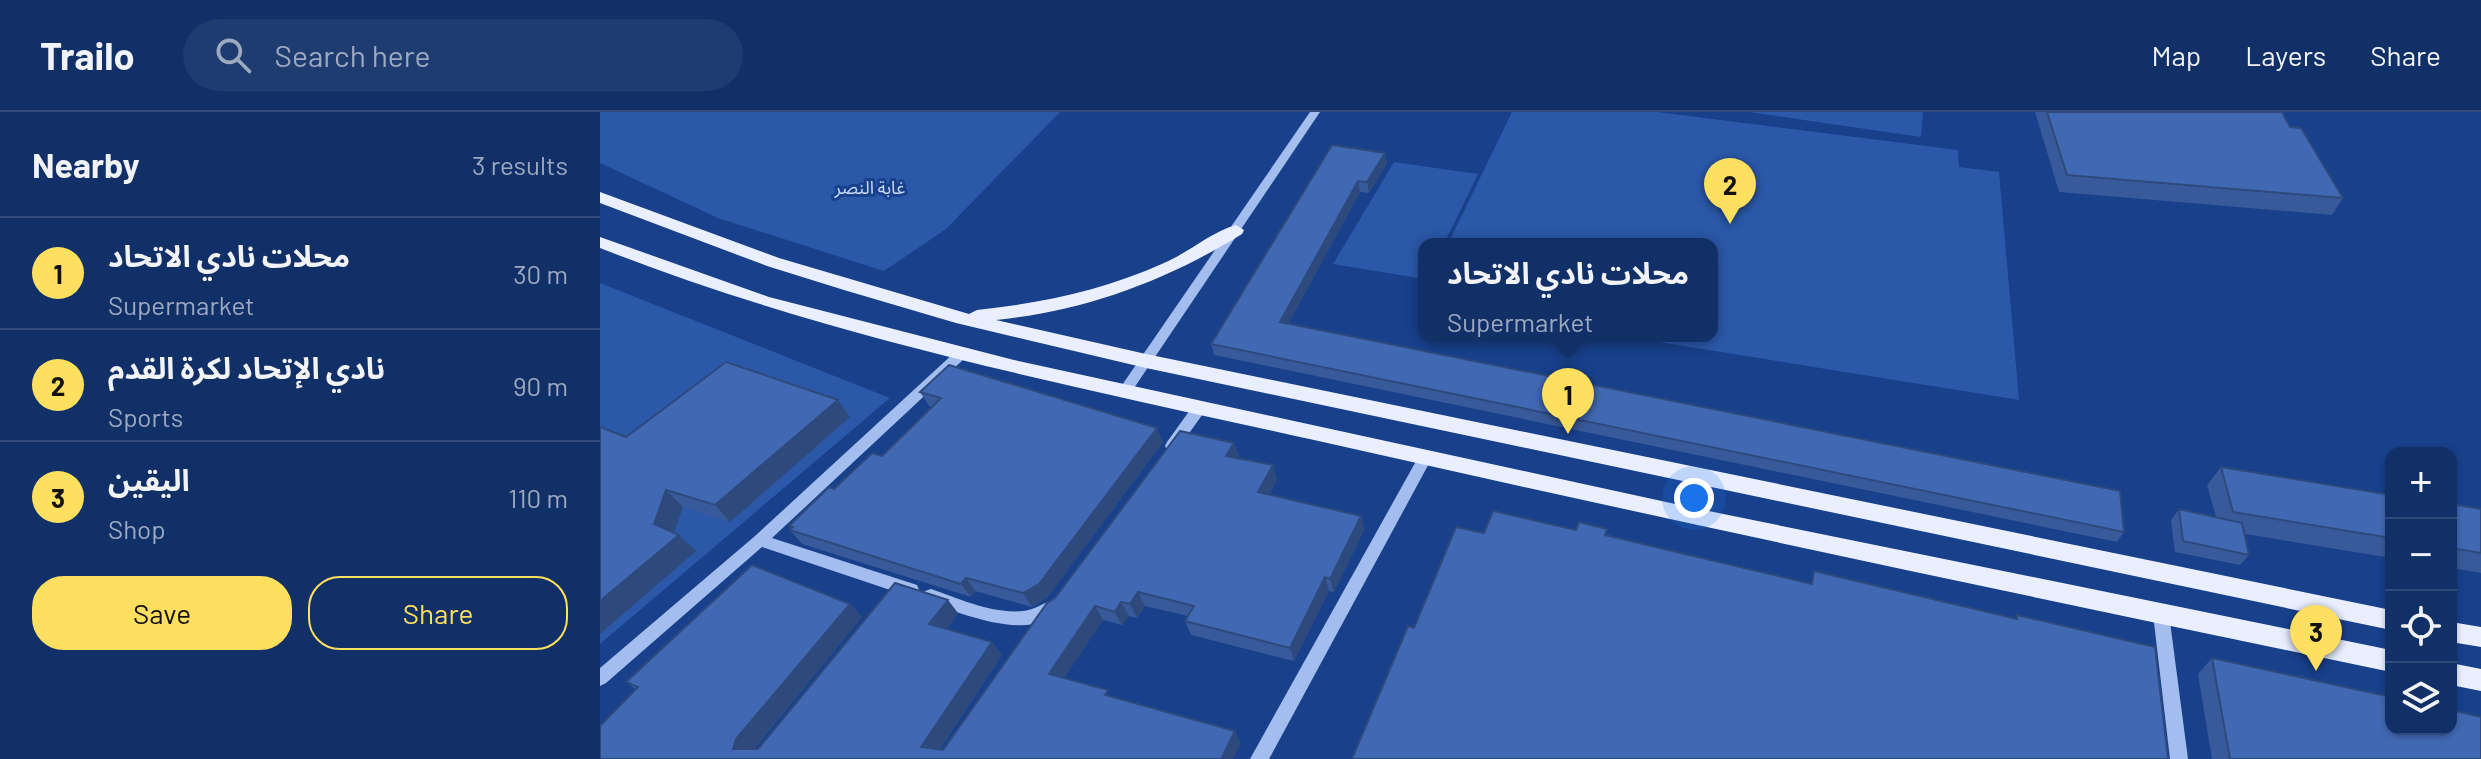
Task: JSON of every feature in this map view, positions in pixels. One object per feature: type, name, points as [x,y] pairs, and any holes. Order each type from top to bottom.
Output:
[{"type":"main road","points":[[600,197],[773,262],[956,317],[1146,361],[2385,619]]},
{"type":"main road","points":[[956,317],[1033,310],[1092,297],[1172,268],[1236,230]]},
{"type":"main road","points":[[600,242],[722,289],[838,325],[960,355],[1425,458],[2385,660]]},
{"type":"main road","points":[[2457,633],[2481,637]]},
{"type":"main road","points":[[2457,675],[2481,680]]},
{"type":"street","points":[[1125,391],[1315,112]]},
{"type":"street","points":[[600,678],[760,540],[960,355]]},
{"type":"street","points":[[1164,457],[1200,407]]},
{"type":"street","points":[[1259,759],[1425,458]]},
{"type":"street","points":[[760,540],[896,593],[1007,619],[1020,620],[1045,612]]},
{"type":"street","points":[[1027,637],[1064,593]]},
{"type":"street","points":[[2161,614],[2179,759]]},
{"type":"green space","name":"غابة النصر","points":[[600,112],[1060,112],[946,229],[884,271],[718,218],[600,163]]},
{"type":"green space","points":[[1512,112],[1657,112],[1958,150],[1959,167],[1999,172],[2019,400],[1659,342],[1718,342],[1718,238],[1451,238]]},
{"type":"green space","points":[[1749,112],[1923,112],[1921,137]]},
{"type":"green space","points":[[1394,162],[1478,174],[1447,238],[1418,238],[1418,278],[1333,264]]},
{"type":"green space","points":[[600,283],[890,398],[600,644]]},
{"type":"building","points":[[2047,112],[2282,112],[2290,127],[2301,128],[2343,198],[2067,175]]},
{"type":"building","points":[[1332,145],[1385,153],[1367,182],[1358,181],[1280,322],[2120,491],[2124,532],[1211,344]]},
{"type":"building","points":[[726,362],[838,400],[715,505],[666,490],[654,524],[679,535],[600,601],[600,427],[626,437]]},
{"type":"building","points":[[949,365],[1157,428],[1039,584],[1023,593],[966,578],[961,584],[790,530],[793,527],[789,526],[829,487],[834,489],[872,453],[882,456],[941,398],[920,392]]},
{"type":"building","points":[[1180,431],[1234,443],[1226,456],[1273,465],[1258,492],[1361,516],[1330,579],[1325,577],[1290,648],[1185,621],[1194,606],[1138,592],[1130,604],[1121,602],[1115,612],[1095,606],[1049,674],[1108,690],[1105,695],[1235,731],[1221,759],[600,759],[600,726],[638,687],[626,682],[752,565],[850,604],[736,739],[733,749],[758,749],[895,583],[948,600],[929,624],[992,642],[921,747],[943,750],[1047,603],[1055,598]]},
{"type":"building","points":[[2221,467],[2385,494],[2385,537],[2233,512]]},
{"type":"building","points":[[2457,505],[2481,509],[2481,553],[2457,549]]},
{"type":"building","points":[[2179,509],[2242,523],[2249,555],[2183,541]]},
{"type":"building","points":[[1493,511],[1576,530],[1579,522],[1607,529],[1605,535],[1812,584],[1814,571],[2017,619],[2017,615],[2155,647],[2168,759],[1352,759],[1408,626],[1414,628],[1456,527],[1484,533]]},
{"type":"building","points":[[2212,658],[2385,696],[2385,735],[2457,735],[2457,711],[2481,717],[2481,759],[2230,759]]},
{"type":"place","name":"نادي الإتحاد لكرة القدم","points":[[1730,224]]},
{"type":"place","name":"محلات نادي الاتحاد","points":[[1568,434]]},
{"type":"place","name":"اليقين","points":[[2316,671]]}]
